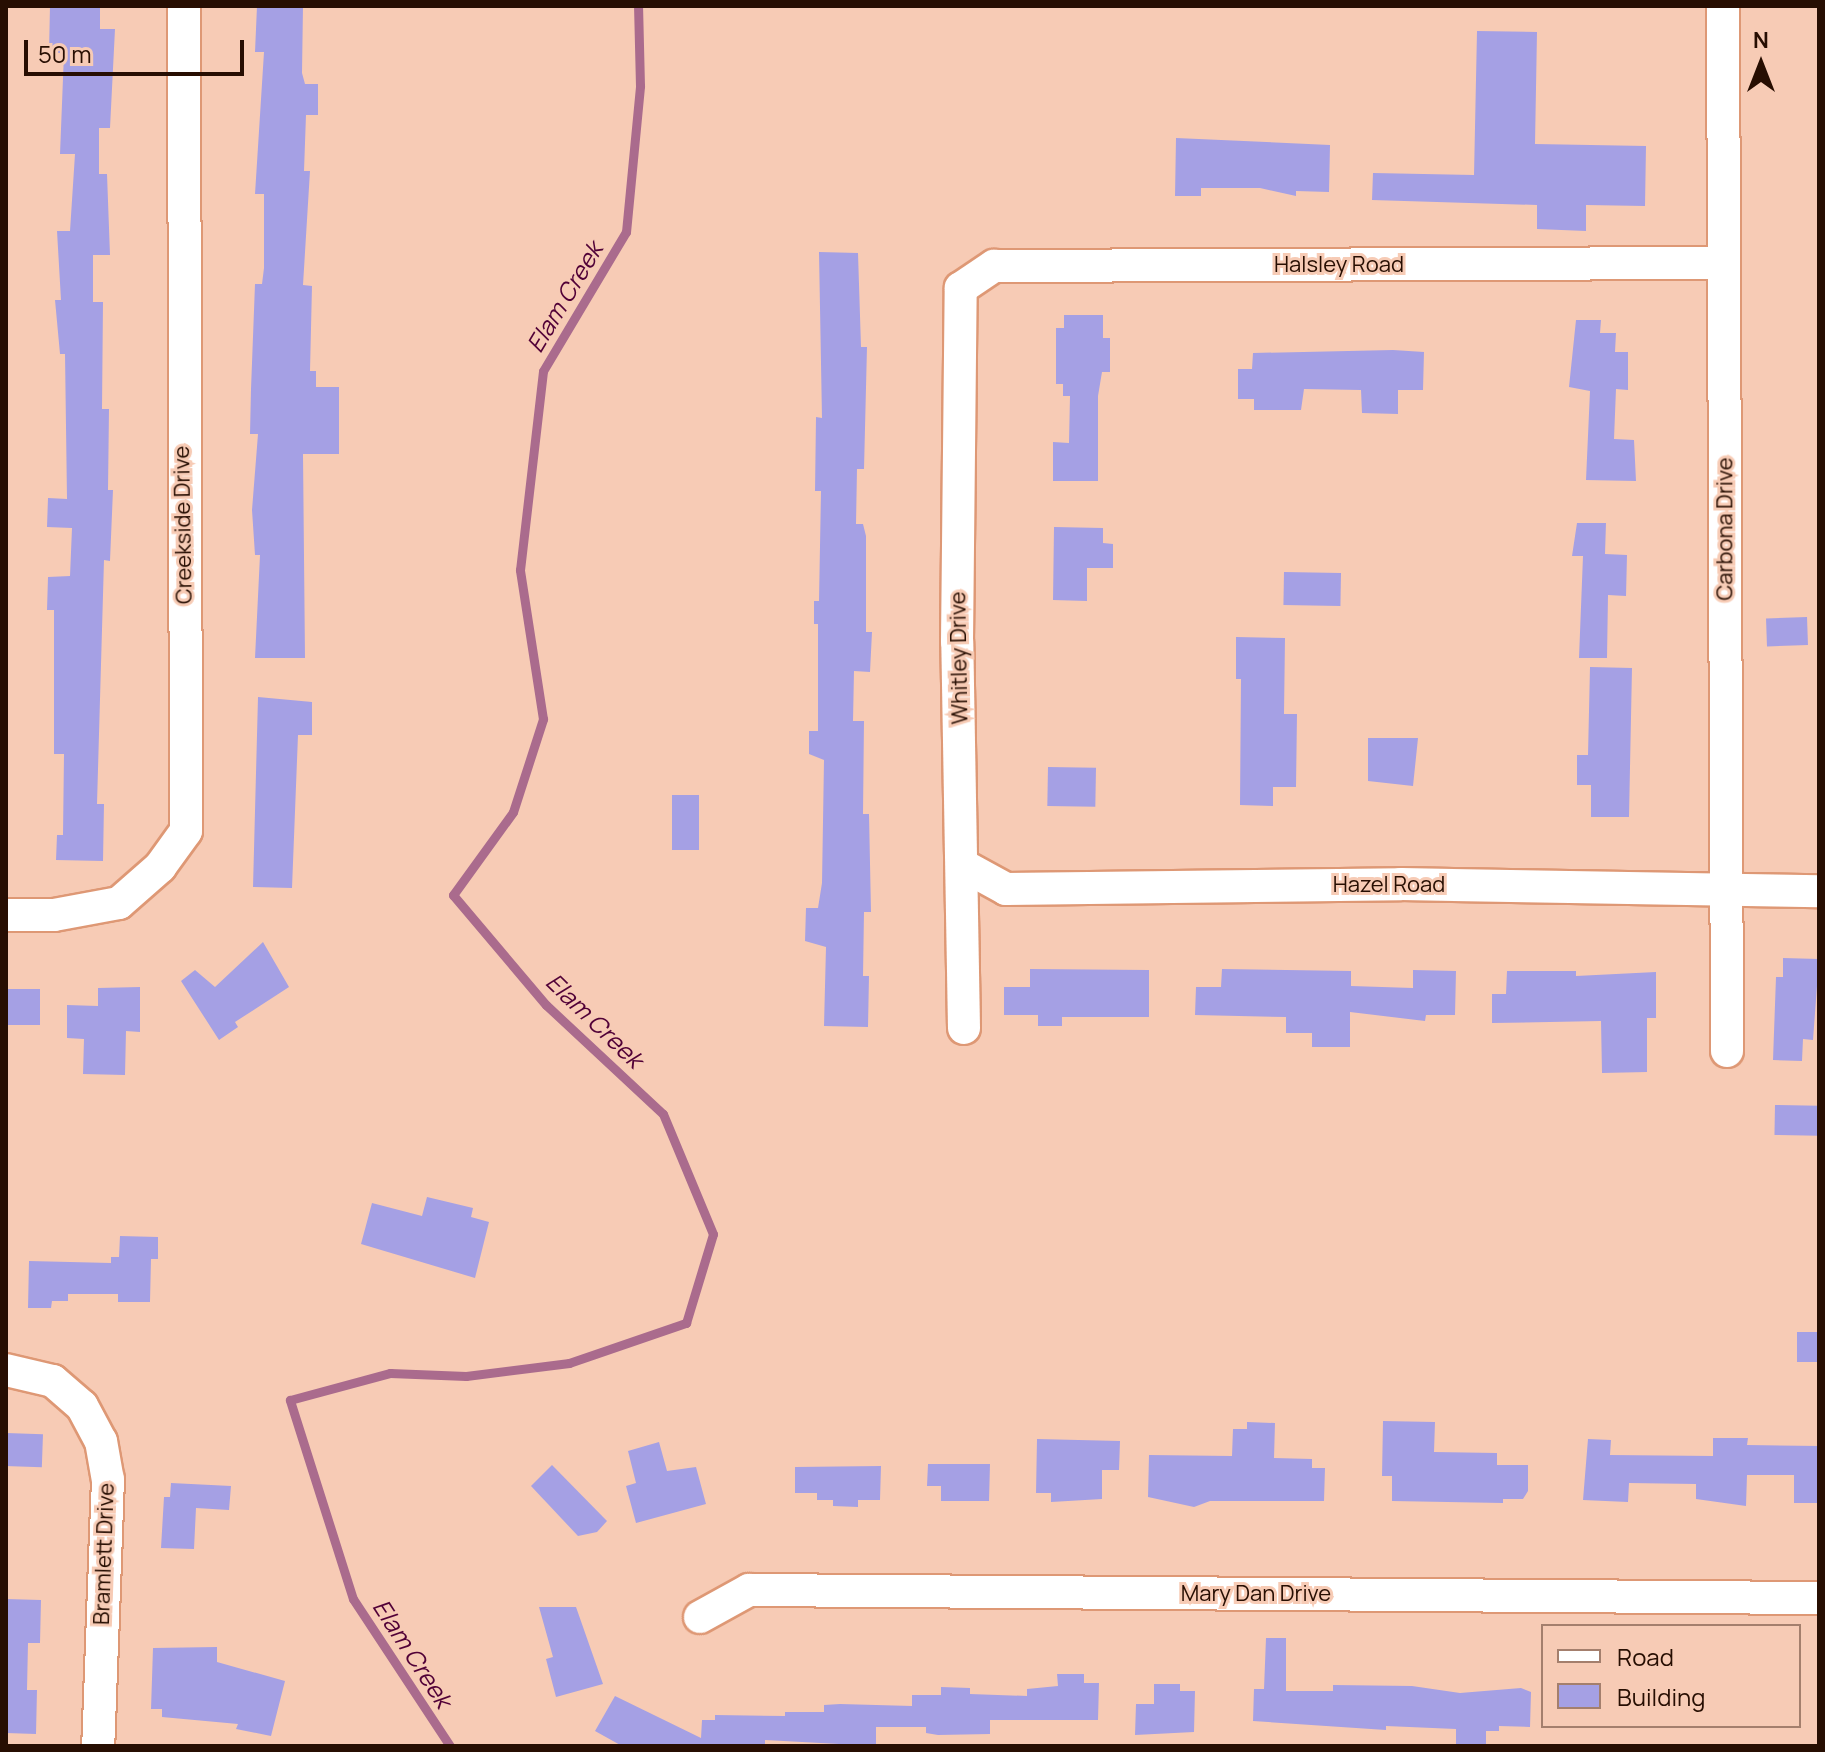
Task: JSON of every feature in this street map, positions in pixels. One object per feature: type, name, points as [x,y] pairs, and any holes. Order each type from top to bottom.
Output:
[{"type":"street","name":"Creekside Drive","points":[[6,915],[54,915],[119,903],[160,867],[186,831],[184,6]]},
{"type":"street","name":"Carbona Drive","points":[[1723,6],[1727,1051]]},
{"type":"street","name":"Halsley Road","points":[[961,288],[994,266],[1724,263]]},
{"type":"street","name":"Whitley Drive","points":[[961,288],[957,642],[964,866],[964,1028]]},
{"type":"street","name":"Hazel Road","points":[[964,866],[1006,889],[1401,884],[1819,891]]},
{"type":"street","name":"Bramlett Drive","points":[[6,1370],[53,1381],[82,1406],[101,1441],[108,1479],[98,1746]]},
{"type":"street","name":"Mary Dan Drive","points":[[700,1617],[749,1590],[1819,1598]]},
{"type":"building","points":[[50,6],[100,6],[100,29],[115,29],[110,128],[99,128],[99,174],[107,174],[110,255],[93,255],[93,302],[103,302],[102,409],[109,409],[108,490],[113,490],[110,561],[104,560],[97,804],[104,804],[103,861],[56,860],[57,835],[63,835],[64,754],[54,754],[54,610],[47,610],[48,577],[70,576],[72,528],[47,527],[48,498],[67,499],[65,354],[60,354],[55,300],[61,300],[57,231],[70,231],[75,154],[60,154],[64,53],[49,53]]},
{"type":"building","points":[[257,6],[303,6],[302,73],[305,84],[318,84],[318,115],[306,115],[304,171],[310,171],[303,285],[312,286],[310,371],[316,371],[316,387],[339,387],[339,454],[303,454],[305,658],[255,658],[260,555],[255,555],[252,510],[258,434],[250,434],[251,389],[255,284],[262,284],[264,268],[264,194],[255,194],[264,52],[255,52]]},
{"type":"building","points":[[1477,31],[1537,32],[1535,144],[1646,146],[1645,206],[1586,205],[1586,231],[1537,229],[1537,205],[1372,200],[1373,173],[1474,175]]},
{"type":"building","points":[[1176,138],[1330,145],[1329,192],[1296,191],[1296,196],[1260,188],[1201,188],[1201,196],[1175,196]]},
{"type":"building","points":[[819,252],[858,253],[861,347],[867,347],[864,469],[857,469],[856,524],[863,524],[866,536],[866,632],[872,632],[870,672],[854,671],[853,721],[864,721],[863,814],[869,814],[871,912],[864,912],[863,976],[869,976],[868,1027],[824,1026],[826,947],[805,941],[806,908],[818,908],[822,883],[824,760],[809,754],[809,731],[818,731],[818,624],[814,624],[814,601],[819,601],[821,491],[815,491],[816,417],[822,418]]},
{"type":"building","points":[[1064,315],[1103,315],[1103,338],[1110,338],[1110,372],[1102,372],[1098,396],[1098,481],[1053,481],[1053,442],[1069,443],[1070,396],[1063,396],[1063,384],[1056,384],[1056,328],[1064,328]]},
{"type":"building","points":[[1576,320],[1601,320],[1600,333],[1616,333],[1615,352],[1628,352],[1628,390],[1616,389],[1614,439],[1634,440],[1636,481],[1586,480],[1590,391],[1569,387]]},
{"type":"building","points":[[1424,352],[1423,390],[1398,390],[1398,414],[1362,413],[1361,390],[1304,389],[1301,410],[1254,410],[1254,399],[1238,399],[1238,369],[1252,369],[1253,353]]},
{"type":"building","points":[[1577,523],[1606,523],[1605,554],[1627,555],[1626,596],[1608,595],[1607,658],[1579,658],[1583,556],[1572,556]]},
{"type":"building","points":[[1054,527],[1103,528],[1103,543],[1113,544],[1113,568],[1087,568],[1087,601],[1053,600]]},
{"type":"building","points":[[1284,572],[1341,573],[1340,606],[1283,605]]},
{"type":"building","points":[[1807,617],[1808,645],[1767,646],[1766,618]]},
{"type":"building","points":[[1236,637],[1285,638],[1284,714],[1297,714],[1296,787],[1273,787],[1273,806],[1240,805],[1241,679],[1236,679]]},
{"type":"building","points":[[1590,667],[1632,668],[1629,817],[1591,817],[1591,785],[1577,785],[1577,755],[1588,755]]},
{"type":"building","points":[[258,697],[312,702],[312,735],[298,735],[292,888],[253,887]]},
{"type":"building","points":[[1368,738],[1418,738],[1413,786],[1368,781]]},
{"type":"building","points":[[1048,767],[1096,768],[1095,807],[1047,806]]},
{"type":"building","points":[[672,795],[699,795],[699,850],[672,850]]},
{"type":"building","points":[[263,942],[289,987],[235,1022],[238,1027],[219,1040],[181,981],[195,970],[215,987]]},
{"type":"building","points":[[1783,958],[1819,959],[1813,1040],[1803,1039],[1802,1061],[1773,1060],[1776,977],[1783,977]]},
{"type":"building","points":[[1030,969],[1149,970],[1149,1017],[1062,1017],[1062,1026],[1038,1026],[1038,1015],[1004,1015],[1004,987],[1030,987]]},
{"type":"building","points":[[1222,969],[1351,971],[1351,986],[1413,988],[1413,970],[1456,971],[1455,1015],[1426,1015],[1425,1021],[1350,1012],[1350,1047],[1312,1047],[1312,1033],[1286,1033],[1286,1017],[1195,1015],[1196,987],[1221,987]]},
{"type":"building","points":[[1507,971],[1576,971],[1576,976],[1656,972],[1656,1018],[1647,1018],[1647,1072],[1602,1073],[1601,1021],[1492,1023],[1492,994],[1506,994]]},
{"type":"building","points":[[140,987],[140,1032],[126,1031],[125,1075],[83,1074],[84,1039],[67,1038],[67,1005],[98,1006],[98,988]]},
{"type":"building","points":[[6,989],[40,989],[40,1025],[6,1025]]},
{"type":"building","points":[[1775,1105],[1819,1106],[1818,1136],[1774,1135]]},
{"type":"building","points":[[427,1197],[473,1208],[471,1217],[489,1222],[475,1278],[361,1244],[372,1203],[422,1216]]},
{"type":"building","points":[[120,1236],[158,1237],[158,1259],[151,1259],[150,1302],[118,1302],[118,1294],[68,1294],[68,1301],[52,1301],[51,1308],[28,1308],[29,1261],[111,1263],[111,1257],[119,1257]]},
{"type":"building","points":[[1797,1332],[1819,1332],[1819,1362],[1797,1362]]},
{"type":"building","points":[[1383,1421],[1435,1422],[1434,1452],[1497,1453],[1497,1465],[1528,1465],[1528,1491],[1523,1499],[1503,1499],[1503,1503],[1392,1501],[1392,1476],[1382,1476]]},
{"type":"building","points":[[1247,1422],[1275,1423],[1274,1458],[1312,1459],[1312,1468],[1325,1468],[1324,1501],[1210,1501],[1194,1507],[1148,1497],[1149,1455],[1232,1456],[1233,1429],[1247,1429]]},
{"type":"building","points":[[6,1433],[43,1434],[42,1467],[6,1466]]},
{"type":"building","points":[[1713,1438],[1748,1438],[1747,1445],[1819,1446],[1819,1503],[1794,1503],[1794,1475],[1747,1475],[1746,1506],[1696,1499],[1696,1484],[1629,1483],[1628,1502],[1583,1500],[1588,1439],[1611,1440],[1610,1455],[1713,1456]]},
{"type":"building","points":[[1037,1439],[1120,1441],[1119,1470],[1102,1470],[1102,1499],[1051,1502],[1051,1493],[1036,1493]]},
{"type":"building","points":[[659,1442],[667,1471],[696,1467],[706,1504],[636,1523],[626,1486],[636,1483],[628,1451]]},
{"type":"building","points":[[928,1464],[990,1464],[989,1501],[941,1501],[941,1486],[927,1486]]},
{"type":"building","points":[[552,1465],[607,1521],[597,1532],[578,1536],[531,1486]]},
{"type":"building","points":[[881,1466],[880,1500],[858,1500],[858,1507],[833,1506],[833,1500],[817,1500],[817,1493],[795,1493],[795,1467]]},
{"type":"building","points":[[171,1483],[231,1486],[229,1510],[196,1508],[194,1549],[161,1548],[164,1497],[170,1497]]},
{"type":"building","points":[[6,1599],[41,1600],[40,1643],[28,1643],[27,1690],[37,1690],[36,1734],[6,1733]]},
{"type":"building","points":[[539,1607],[576,1607],[603,1684],[556,1697],[546,1659],[553,1657]]},
{"type":"building","points":[[1266,1638],[1286,1638],[1286,1691],[1333,1691],[1333,1685],[1412,1686],[1460,1693],[1521,1688],[1531,1692],[1530,1727],[1499,1726],[1499,1731],[1486,1731],[1486,1746],[1456,1746],[1456,1729],[1386,1726],[1386,1730],[1253,1721],[1254,1689],[1264,1689]]},
{"type":"building","points":[[217,1647],[217,1662],[285,1681],[271,1736],[236,1729],[238,1724],[162,1717],[162,1709],[151,1709],[153,1648]]},
{"type":"building","points":[[1057,1674],[1084,1674],[1084,1683],[1099,1683],[1098,1720],[990,1720],[990,1734],[938,1735],[926,1733],[926,1727],[876,1727],[876,1746],[765,1740],[765,1746],[622,1746],[595,1731],[615,1696],[701,1738],[702,1720],[715,1720],[715,1715],[785,1716],[785,1712],[824,1712],[824,1705],[840,1704],[912,1706],[912,1695],[941,1695],[941,1687],[970,1688],[970,1694],[1027,1696],[1027,1689],[1058,1686]]},
{"type":"building","points":[[1154,1684],[1180,1684],[1180,1691],[1195,1691],[1194,1732],[1135,1735],[1136,1704],[1154,1704]]},
{"type":"waterway","name":"Elam Creek","points":[[450,1746],[353,1599],[290,1400],[390,1373],[466,1376],[569,1363],[686,1323],[713,1234],[663,1114],[546,1005],[453,895],[513,812],[543,719],[520,570],[543,371],[626,232],[640,86],[638,6]]}]
